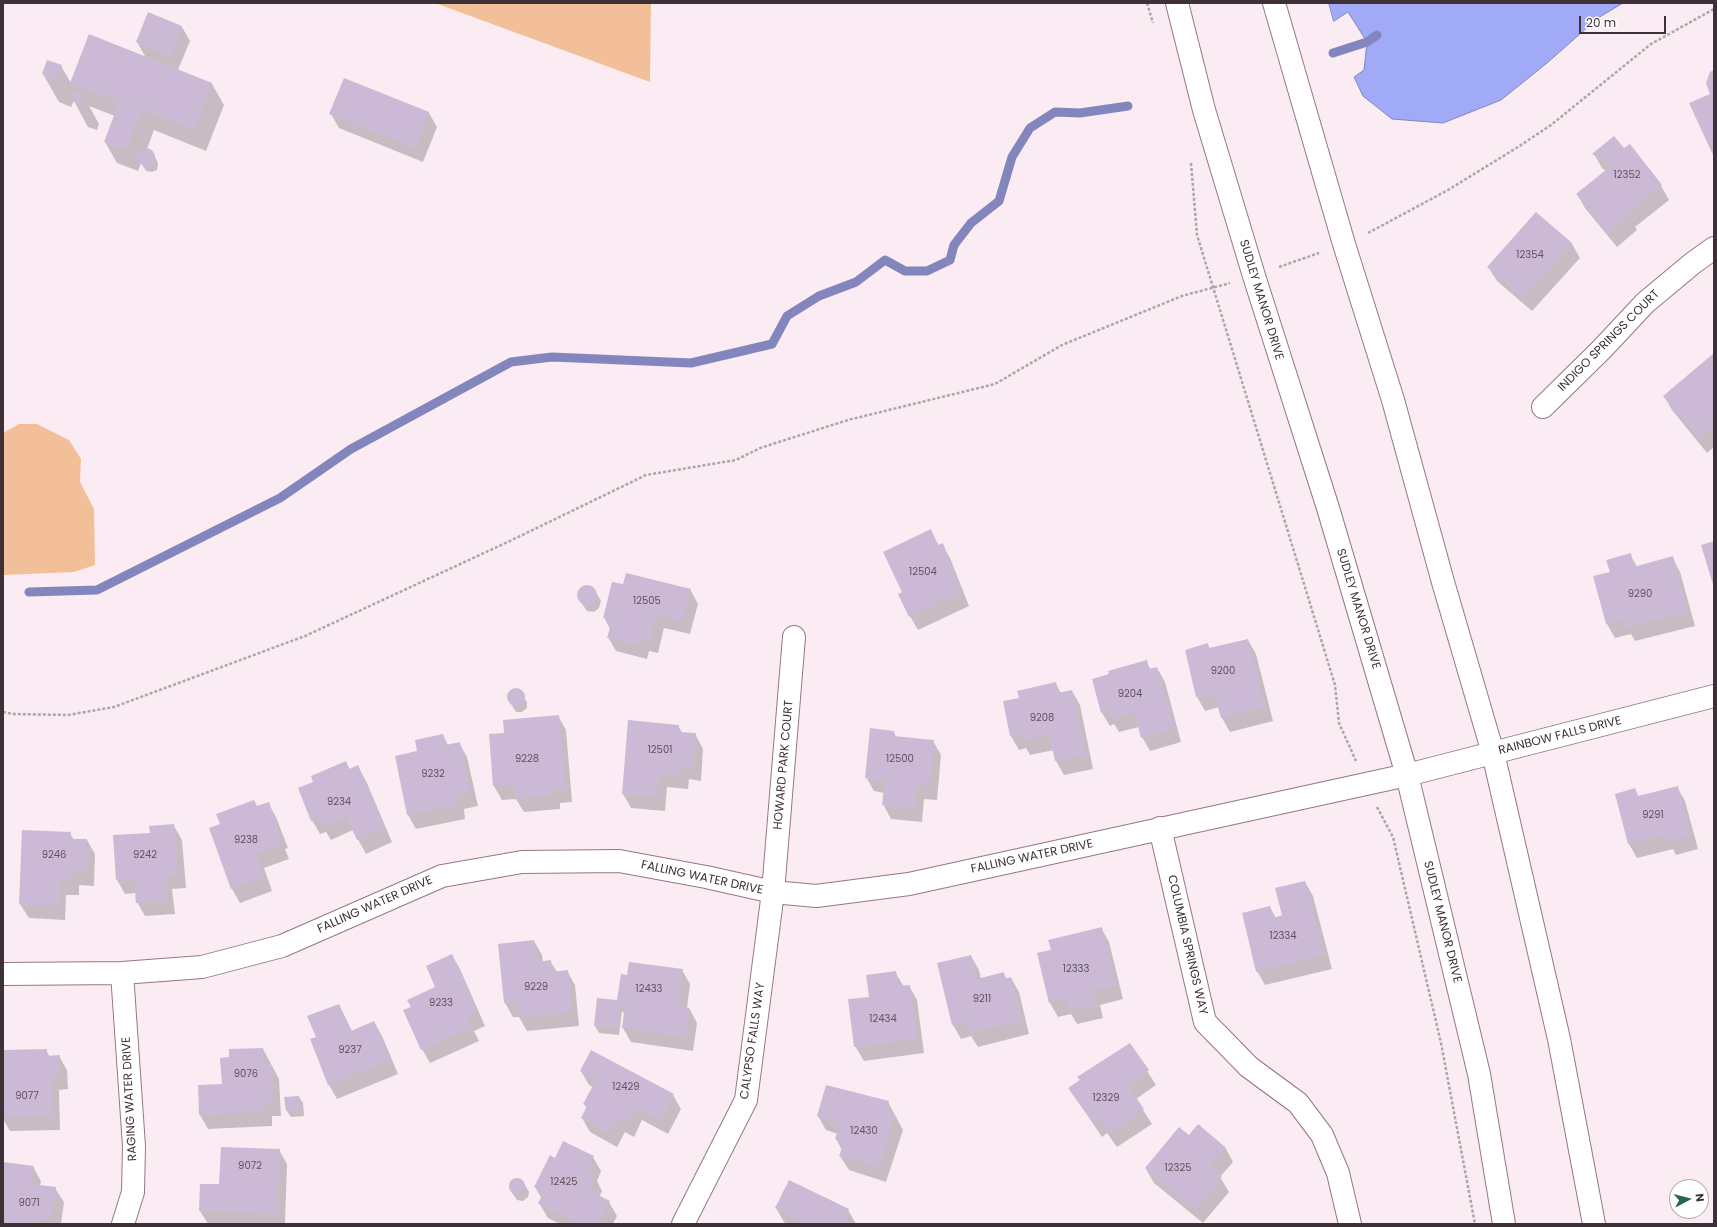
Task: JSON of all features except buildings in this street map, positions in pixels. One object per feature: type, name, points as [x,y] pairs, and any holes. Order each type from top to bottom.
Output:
[{"type":"street","name":"SUDLEY MANOR DRIVE","points":[[1176,3],[1204,110],[1254,276],[1328,508],[1407,775],[1479,1074],[1504,1224]]},
{"type":"street","points":[[1274,3],[1344,244],[1393,400],[1443,582],[1493,753],[1559,1039],[1594,1224]]},
{"type":"street","name":"INDIGO SPRINGS COURT","points":[[1542,407],[1602,349],[1645,303],[1693,263],[1714,248]]},
{"type":"street","name":"HOWARD PARK COURT","points":[[773,892],[794,637]]},
{"type":"street","name":"RAINBOW FALLS DRIVE","points":[[1407,775],[1714,696]]},
{"type":"street","name":"FALLING WATER DRIVE","points":[[3,974],[122,973],[202,967],[282,946],[442,876],[522,862],[619,861],[706,877],[773,892],[816,896],[909,884],[1407,775]]},
{"type":"street","name":"COLUMBIA SPRINGS WAY","points":[[1160,828],[1205,1022],[1249,1067],[1298,1103],[1322,1135],[1338,1174],[1350,1224]]},
{"type":"street","name":"CALYPSO FALLS WAY","points":[[683,1224],[746,1100],[773,892]]},
{"type":"street","name":"RAGING WATER DRIVE","points":[[122,973],[134,1146],[133,1192],[123,1224]]},
{"type":"path","points":[[1147,3],[1154,27]]},
{"type":"path","points":[[3,712],[14,714],[68,715],[114,708],[304,636],[505,543],[646,475],[736,460],[760,448],[848,420],[995,384],[1062,345],[1182,296],[1254,276],[1344,244],[1448,190],[1518,147],[1552,125],[1651,44],[1714,9]]},
{"type":"path","points":[[1190,160],[1197,235],[1335,685],[1339,723]]},
{"type":"path","points":[[1383,821],[1393,837],[1441,1043],[1475,1224]]},
{"type":"shaded area","points":[[435,3],[651,3],[650,82]]},
{"type":"shaded area","points":[[19,424],[37,424],[69,440],[81,459],[80,482],[94,509],[95,565],[74,572],[3,575],[3,433]]},
{"type":"water","points":[[1329,3],[1623,3],[1598,18],[1547,63],[1501,100],[1443,123],[1392,119],[1363,96],[1354,77],[1364,70],[1367,42],[1348,12],[1334,21]]},
{"type":"waterway","points":[[1333,53],[1367,42],[1377,35]]},
{"type":"waterway","points":[[29,592],[97,590],[280,498],[351,449],[511,362],[552,357],[691,363],[772,344],[787,316],[819,296],[856,282],[885,260],[905,271],[927,271],[950,260],[954,245],[971,223],[999,201],[1012,157],[1030,128],[1055,112],[1080,113],[1128,106]]}]
